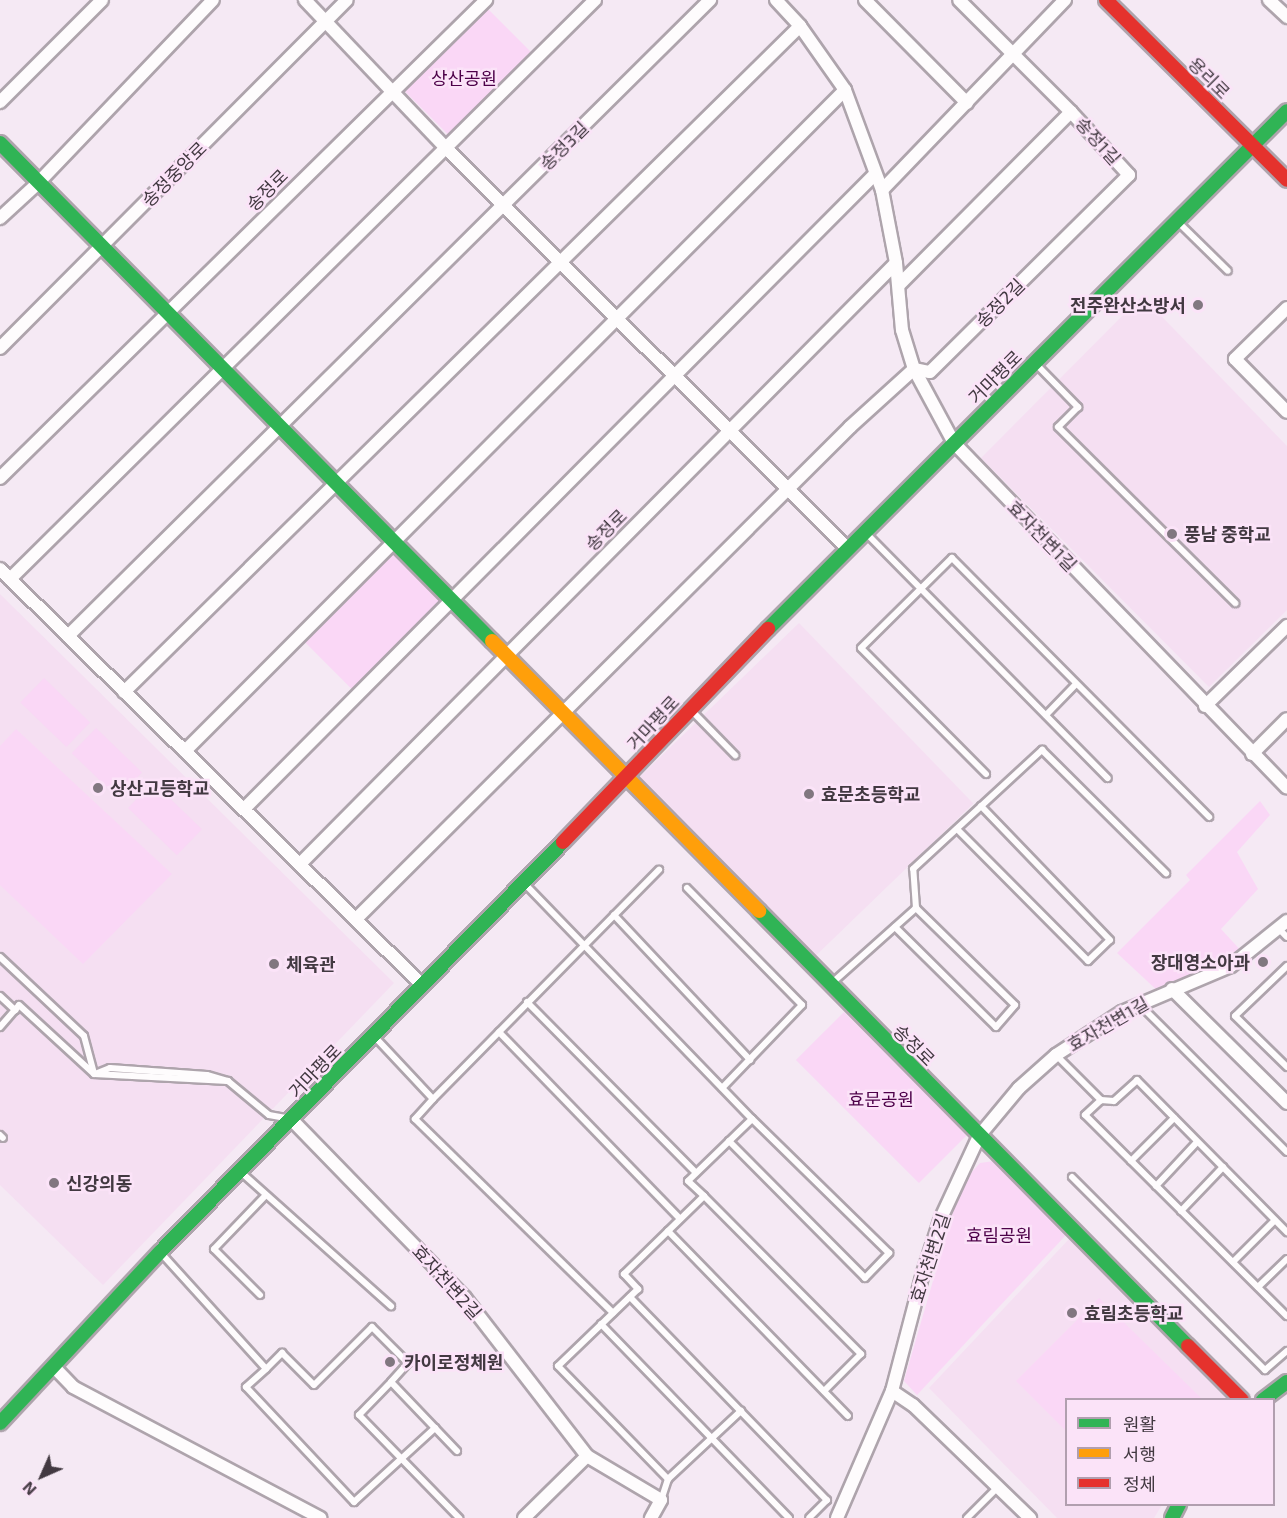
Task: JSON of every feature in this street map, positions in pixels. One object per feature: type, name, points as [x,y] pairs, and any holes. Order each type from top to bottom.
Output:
[{"type":"street","points":[[0,102],[102,0]]},
{"type":"street","points":[[0,218],[38,183],[175,37],[213,0]]},
{"type":"street","points":[[305,0],[446,148],[786,490],[846,547]]},
{"type":"street","name":"송정중앙로","points":[[0,348],[347,0]]},
{"type":"street","points":[[392,92],[486,0]]},
{"type":"street","points":[[10,579],[595,0]]},
{"type":"street","name":"송정3길","points":[[504,206],[710,0]]},
{"type":"street","points":[[776,0],[800,26],[845,90],[882,190],[896,263],[902,330],[914,369],[954,443]]},
{"type":"street","points":[[865,0],[967,102]]},
{"type":"street","name":"송정1길","points":[[958,0],[1071,112],[1129,176],[1082,222]]},
{"type":"street","points":[[882,190],[1065,0]]},
{"type":"street","name":"용리로","points":[[1106,0],[1287,180]]},
{"type":"street","points":[[1269,0],[1287,17]]},
{"type":"street","points":[[124,692],[800,26]]},
{"type":"street","points":[[185,752],[845,90]]},
{"type":"street","name":"송정로","points":[[0,478],[392,92]]},
{"type":"street","name":"거마평로","points":[[0,1423],[160,1252],[242,1173],[423,987],[846,547],[954,443],[1287,111]]},
{"type":"street","name":"송정1길","points":[[899,285],[1031,155],[1071,112]]},
{"type":"street","name":"송정로","points":[[0,143],[454,598],[830,986],[1240,1398]]},
{"type":"street","points":[[244,809],[875,174]]},
{"type":"street","points":[[68,636],[504,206]]},
{"type":"street","name":"송정2길","points":[[786,490],[850,427],[914,369],[930,372],[1082,222]]},
{"type":"street","points":[[729,432],[896,263]]},
{"type":"street","points":[[1287,308],[1235,359],[1287,412]]},
{"type":"street","name":"송정로","points":[[300,864],[729,432]]},
{"type":"street","name":"효자천변1길","points":[[954,443],[1205,706],[1287,788]]},
{"type":"street","points":[[356,919],[786,490]]},
{"type":"street","points":[[0,569],[423,987]]},
{"type":"street","points":[[1205,706],[1287,626]]},
{"type":"street","points":[[1252,754],[1287,719]]},
{"type":"street","name":"효자천변1길","points":[[979,1136],[1019,1088],[1056,1055],[1139,1004],[1231,966],[1284,929]]},
{"type":"street","points":[[1172,989],[1287,1103]]},
{"type":"street","name":"효자천변2길","points":[[292,1120],[465,1298],[587,1456],[661,1500]]},
{"type":"street","name":"효자천변2길","points":[[837,1518],[892,1391],[923,1273],[941,1218],[979,1136]]},
{"type":"street","points":[[53,1366],[73,1387],[320,1518]]},
{"type":"street","points":[[1266,1398],[1287,1382]]},
{"type":"street","points":[[892,1391],[913,1405],[1030,1518]]},
{"type":"street","points":[[524,1518],[587,1456]]},
{"type":"street","points":[[651,1518],[661,1500]]},
{"type":"lane","points":[[1177,221],[1228,271]]},
{"type":"lane","points":[[1035,362],[1078,407],[1058,427],[1235,603]]},
{"type":"lane","points":[[863,530],[1108,778]]},
{"type":"lane","points":[[986,774],[861,648],[952,558],[1209,817]]},
{"type":"lane","points":[[1046,715],[1077,684]]},
{"type":"lane","points":[[690,709],[735,755]]},
{"type":"lane","points":[[895,927],[996,1027],[1015,1005],[916,908],[913,869],[1042,750],[1166,873]]},
{"type":"lane","points":[[957,829],[1088,961],[1110,940],[981,806]]},
{"type":"lane","points":[[613,1313],[415,1119],[527,1002],[659,870]]},
{"type":"lane","points":[[523,883],[752,1119],[889,1253],[865,1278],[729,1141]]},
{"type":"lane","points":[[687,888],[802,1005],[722,1088]]},
{"type":"lane","points":[[830,986],[916,908]]},
{"type":"lane","points":[[614,915],[750,1060]]},
{"type":"lane","points":[[0,957],[84,1036],[94,1074]]},
{"type":"lane","points":[[1287,967],[1235,1016],[1287,1067]]},
{"type":"lane","points":[[0,996],[15,1010]]},
{"type":"lane","points":[[527,1002],[696,1173]]},
{"type":"lane","points":[[1139,1004],[1287,1152]]},
{"type":"lane","points":[[0,1027],[19,1005],[94,1074],[228,1081],[269,1115],[292,1120]]},
{"type":"lane","points":[[499,1032],[680,1220]]},
{"type":"lane","points":[[374,1036],[433,1099]]},
{"type":"lane","points":[[1056,1055],[1101,1100],[1114,1101],[1137,1080],[1287,1232]]},
{"type":"lane","points":[[1101,1100],[1085,1115],[1287,1316]]},
{"type":"lane","points":[[1131,1161],[1173,1118]]},
{"type":"lane","points":[[752,1119],[688,1181],[861,1354],[824,1391]]},
{"type":"lane","points":[[1156,1186],[1197,1142]]},
{"type":"lane","points":[[1181,1211],[1223,1167]]},
{"type":"lane","points":[[242,1173],[391,1306]]},
{"type":"lane","points":[[1072,1177],[1265,1370],[1287,1351]]},
{"type":"lane","points":[[260,1294],[214,1249],[266,1196]]},
{"type":"lane","points":[[668,1479],[558,1366],[638,1289],[624,1274],[704,1196]]},
{"type":"lane","points":[[1233,1262],[1275,1220]]},
{"type":"lane","points":[[668,1231],[848,1416]]},
{"type":"lane","points":[[160,1252],[267,1369]]},
{"type":"lane","points":[[1258,1287],[1287,1259]]},
{"type":"lane","points":[[630,1297],[827,1500],[809,1518]]},
{"type":"lane","points":[[601,1324],[789,1518]]},
{"type":"lane","points":[[435,1428],[401,1459],[354,1502],[246,1387],[282,1353],[314,1385],[372,1327],[408,1364],[359,1415],[401,1459],[459,1518]]},
{"type":"lane","points":[[391,1383],[457,1451]]},
{"type":"lane","points":[[661,1500],[668,1479],[741,1411]]},
{"type":"lane","points":[[967,1518],[998,1487]]},
{"type":"shaded area","name":"풍남 중학교","points":[[1142,296],[1287,446],[1287,610],[1209,687],[981,458]]},
{"type":"shaded area","name":"상산고등학교","points":[[0,594],[394,983],[103,1285],[0,1185]]},
{"type":"shaded area","name":"효문초등학교","points":[[799,623],[973,804],[814,958],[639,777]]},
{"type":"shaded area","name":"효림초등학교","points":[[1070,1238],[1230,1398],[1065,1398],[1065,1506],[1161,1506],[1154,1518],[1057,1518],[929,1388]]},
{"type":"green space","name":"상산공원","points":[[485,6],[535,56],[452,139],[402,89]]},
{"type":"green space","points":[[392,551],[441,600],[352,689],[303,640]]},
{"type":"green space","points":[[44,678],[90,722],[66,747],[20,702]]},
{"type":"green space","points":[[96,728],[142,772],[118,798],[72,753]]},
{"type":"green space","points":[[16,729],[172,874],[83,964],[0,885],[0,746]]},
{"type":"green space","points":[[153,782],[202,829],[177,855],[128,808]]},
{"type":"green space","points":[[1260,801],[1270,815],[1237,852],[1258,889],[1221,929],[1245,955],[1161,994],[1117,953],[1190,880],[1186,875]]},
{"type":"green space","name":"효문공원","points":[[844,1012],[967,1135],[919,1183],[796,1060]]},
{"type":"green space","name":"효림공원","points":[[994,1161],[1066,1235],[917,1395],[904,1381],[961,1184],[980,1163]]},
{"type":"green space","points":[[1099,1298],[1201,1398],[1065,1398],[1065,1430],[1016,1381]]},
{"type":"traffic: fast","points":[[768,629],[1287,111]]},
{"type":"traffic: fast","points":[[0,143],[492,641]]},
{"type":"traffic: fast","points":[[0,1423],[160,1252],[563,842]]},
{"type":"traffic: fast","points":[[759,911],[1188,1346]]},
{"type":"traffic: fast","points":[[1266,1398],[1287,1382]]},
{"type":"traffic: fast","points":[[1172,1518],[1178,1506]]},
{"type":"traffic: slow","points":[[492,641],[759,911]]},
{"type":"traffic: jam","points":[[1106,0],[1287,180]]},
{"type":"traffic: jam","points":[[563,842],[768,629]]},
{"type":"traffic: jam","points":[[1188,1346],[1240,1398]]},
{"type":"place","name":"전주완산소방서","points":[[1198,305]]},
{"type":"place","name":"풍남 중학교","points":[[1172,534]]},
{"type":"place","name":"상산고등학교","points":[[98,788]]},
{"type":"place","name":"효문초등학교","points":[[809,794]]},
{"type":"place","name":"장대영소아과","points":[[1263,962]]},
{"type":"place","name":"체육관","points":[[274,964]]},
{"type":"place","name":"신강의동","points":[[54,1183]]},
{"type":"place","name":"효림초등학교","points":[[1072,1313]]},
{"type":"place","name":"카이로정체원","points":[[390,1362]]}]
